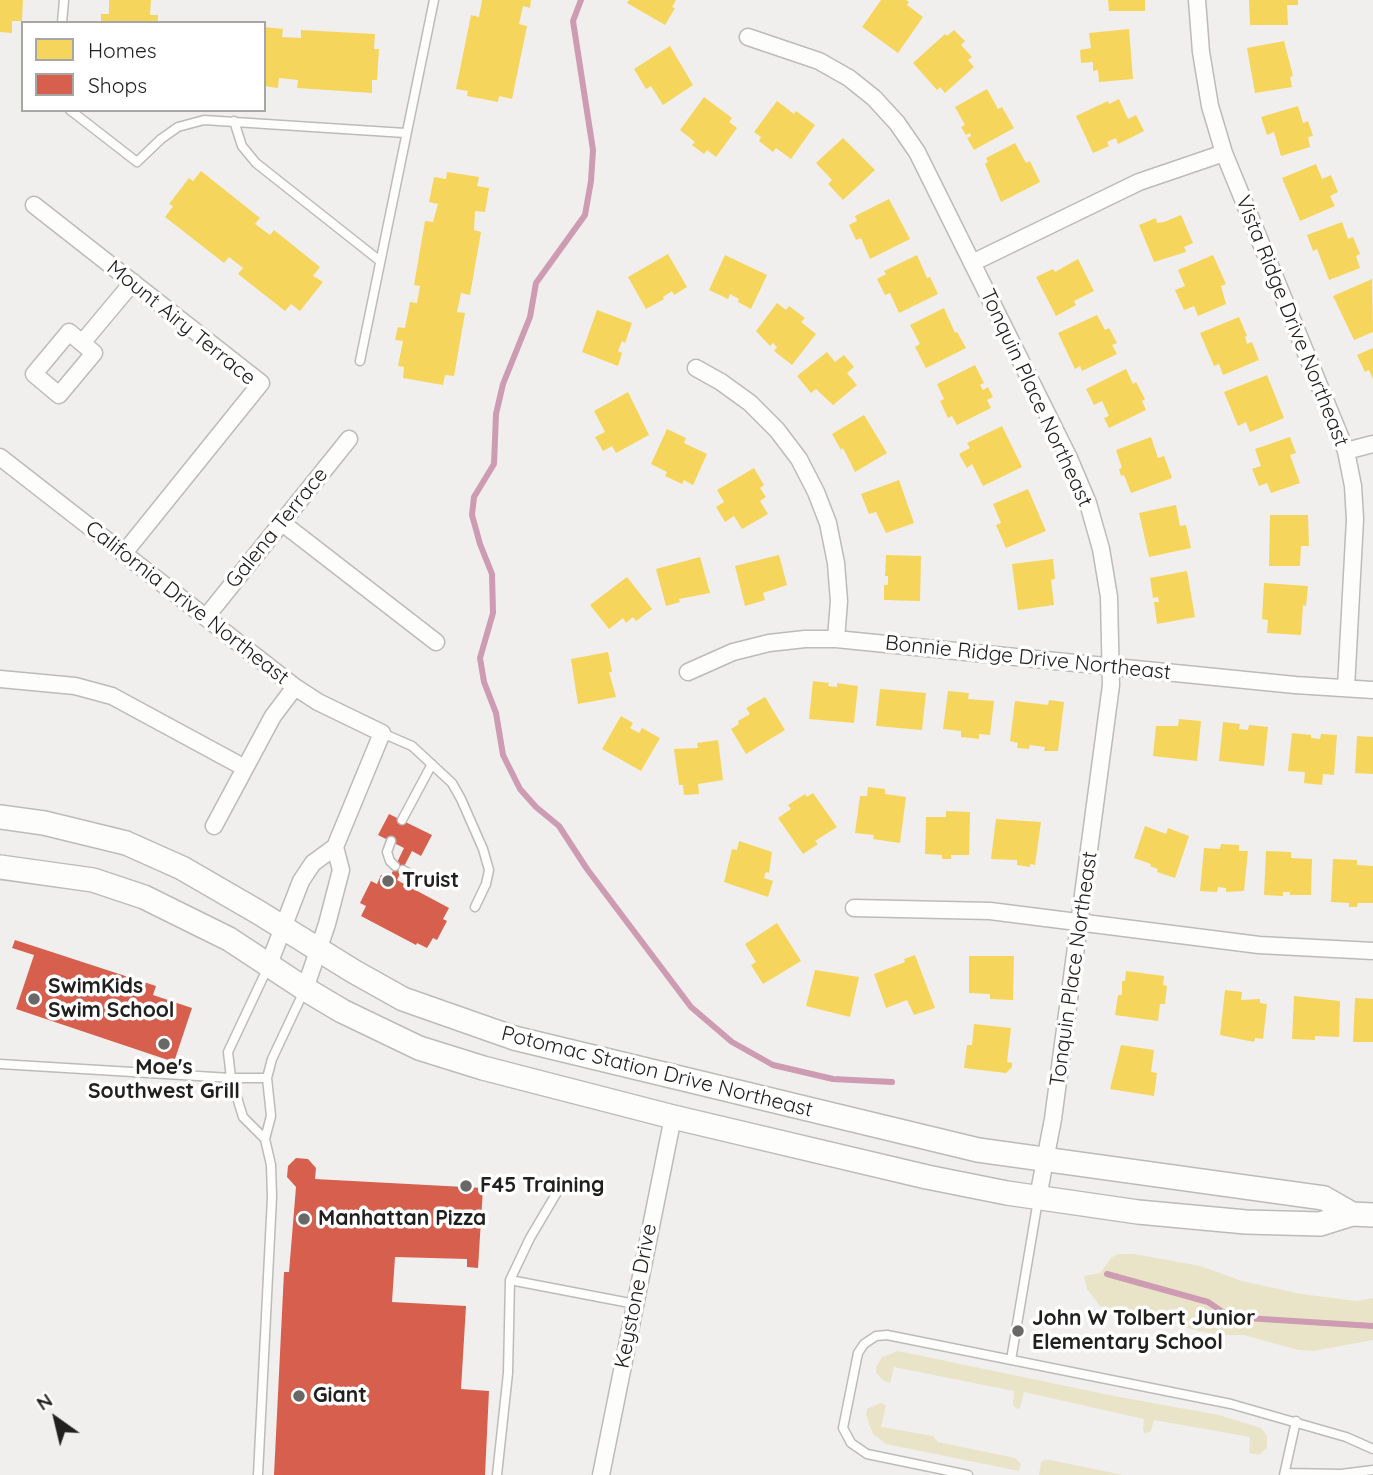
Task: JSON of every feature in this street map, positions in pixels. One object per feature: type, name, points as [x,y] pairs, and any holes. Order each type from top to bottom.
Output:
[{"type":"street","name":"Vista Ridge Drive Northeast","points":[[1197,0],[1210,106],[1224,153],[1346,450],[1353,486],[1355,519],[1346,688]]},
{"type":"street","name":"Tonquin Place Northeast","points":[[748,37],[820,61],[849,78],[897,123],[917,152],[1069,458],[1088,503],[1101,549],[1109,597],[1112,667],[1081,923],[1046,1160],[1038,1197]]},
{"type":"street","points":[[972,263],[1139,182],[1224,153]]},
{"type":"street","name":"Mount Airy Terrace","points":[[34,205],[261,383],[124,553]]},
{"type":"street","points":[[82,343],[133,282]]},
{"type":"street","points":[[696,368],[750,403],[777,430],[799,459],[817,492],[828,523],[836,563],[839,601],[836,639]]},
{"type":"street","name":"Galena Terrace","points":[[206,617],[349,439]]},
{"type":"street","points":[[1346,450],[1373,444]]},
{"type":"street","name":"California Drive Northeast","points":[[0,457],[295,687],[318,702],[382,733]]},
{"type":"street","points":[[281,522],[436,642]]},
{"type":"street","name":"Bonnie Ridge Drive Northeast","points":[[688,672],[733,652],[769,643],[836,639],[1373,690]]},
{"type":"street","points":[[0,678],[75,686],[111,696],[246,768]]},
{"type":"street","points":[[214,827],[273,716],[295,687]]},
{"type":"street","points":[[269,964],[296,891],[313,863],[335,847],[382,733]]},
{"type":"street","name":"Potomac Station Drive Northeast","points":[[0,817],[44,823],[125,844],[181,868],[403,999],[514,1038],[978,1150],[1324,1198],[1362,1214]]},
{"type":"street","points":[[305,989],[341,870],[335,847]]},
{"type":"street","name":"Potomac Station Drive Northeast","points":[[0,867],[93,880],[144,897],[229,939],[305,989],[419,1048],[483,1068],[673,1117],[927,1177],[1138,1212],[1246,1222],[1320,1224],[1362,1214]]},
{"type":"street","points":[[854,908],[990,911],[1259,945],[1373,951]]},
{"type":"street","name":"Keystone Drive","points":[[601,1475],[673,1117]]},
{"type":"lane","points":[[62,21],[64,0]]},
{"type":"lane","points":[[360,361],[434,0]]},
{"type":"lane","points":[[73,112],[137,162],[178,127],[204,120],[405,133]]},
{"type":"lane","points":[[234,121],[242,146],[257,163],[380,261]]},
{"type":"lane","points":[[382,733],[412,746],[452,783],[461,799],[484,849],[489,870],[475,908]]},
{"type":"lane","points":[[402,820],[432,764]]},
{"type":"lane","points":[[391,841],[387,852],[390,861],[420,879]]},
{"type":"lane","points":[[265,1139],[243,1116],[231,1078],[228,1052],[269,964]]},
{"type":"lane","points":[[257,1475],[272,1197],[271,1165],[265,1139],[271,1116],[267,1078],[272,1059],[305,989]]},
{"type":"lane","points":[[0,1064],[267,1078]]},
{"type":"lane","points":[[497,1475],[508,1373],[510,1280],[530,1238],[559,1189]]},
{"type":"lane","points":[[1011,1360],[1038,1197]]},
{"type":"lane","points":[[510,1280],[635,1304]]},
{"type":"lane","points":[[968,1475],[867,1454],[851,1443],[843,1428],[858,1353],[864,1344],[876,1336],[887,1335],[1231,1404],[1296,1421],[1373,1449]]},
{"type":"lane","points":[[1296,1421],[1284,1474],[1340,1474],[1373,1470]]},
{"type":"shaded area","points":[[1134,1254],[1200,1266],[1242,1281],[1301,1294],[1357,1301],[1373,1298],[1373,1340],[1313,1351],[1298,1350],[1244,1335],[1215,1335],[1100,1306],[1087,1289],[1084,1276],[1100,1273],[1112,1257]]},
{"type":"shaded area","points":[[898,1351],[1219,1415],[1261,1428],[1267,1436],[1267,1448],[1259,1455],[1249,1453],[1250,1437],[1154,1420],[1151,1431],[1145,1434],[1144,1419],[1024,1392],[1020,1408],[1017,1409],[1013,1405],[1014,1391],[894,1367],[890,1383],[884,1381],[876,1373],[876,1367],[882,1357]]},
{"type":"shaded area","points":[[880,1403],[886,1405],[881,1427],[933,1436],[938,1442],[1015,1458],[1021,1464],[1019,1471],[886,1444],[873,1434],[866,1415],[867,1409]]},
{"type":"shaded area","points":[[1045,1460],[1123,1475],[1039,1475],[1041,1462]]},
{"type":"building: Homes","points":[[0,0],[23,0],[22,21],[12,21],[12,33],[0,32]]},
{"type":"building: Homes","points":[[109,0],[151,0],[150,15],[158,15],[158,21],[101,21],[101,14],[109,14]]},
{"type":"building: Homes","points":[[482,0],[531,0],[530,8],[523,6],[519,24],[527,26],[512,99],[499,96],[498,102],[467,96],[468,91],[456,89],[471,15],[479,17]]},
{"type":"building: Homes","points":[[629,0],[676,0],[672,7],[675,8],[665,25],[627,3]]},
{"type":"building: Homes","points":[[881,0],[906,0],[909,2],[907,5],[923,17],[898,53],[862,27]]},
{"type":"building: Homes","points":[[1108,0],[1145,0],[1145,11],[1109,11]]},
{"type":"building: Homes","points":[[1249,0],[1298,0],[1298,5],[1287,5],[1288,25],[1250,25]]},
{"type":"building: Homes","points":[[266,27],[283,29],[282,37],[301,38],[301,30],[375,34],[374,49],[379,49],[377,80],[372,80],[372,93],[297,88],[298,80],[279,78],[278,88],[266,86]]},
{"type":"building: Homes","points":[[1129,29],[1133,79],[1099,82],[1098,70],[1093,71],[1093,62],[1081,63],[1080,50],[1091,48],[1089,33]]},
{"type":"building: Homes","points":[[954,30],[965,41],[961,45],[972,57],[968,60],[974,67],[945,93],[940,87],[937,90],[913,63],[945,34],[947,36]]},
{"type":"building: Homes","points":[[1284,41],[1293,76],[1290,77],[1292,87],[1255,93],[1247,48]]},
{"type":"building: Homes","points":[[670,46],[693,85],[663,105],[651,86],[646,89],[634,69]]},
{"type":"building: Homes","points":[[987,89],[998,109],[1002,107],[1014,128],[974,150],[967,138],[971,136],[970,133],[966,135],[961,127],[965,125],[955,107]]},
{"type":"building: Homes","points":[[704,97],[732,118],[729,122],[737,128],[716,157],[707,150],[704,154],[692,145],[695,142],[680,130]]},
{"type":"building: Homes","points":[[1119,99],[1128,119],[1136,115],[1144,131],[1118,144],[1116,138],[1107,142],[1109,146],[1093,153],[1076,116],[1108,101],[1109,104]]},
{"type":"building: Homes","points":[[777,101],[815,125],[791,159],[776,148],[773,152],[759,141],[761,137],[754,132]]},
{"type":"building: Homes","points":[[1298,106],[1303,123],[1308,121],[1313,136],[1308,137],[1310,147],[1281,156],[1274,132],[1267,135],[1261,117]]},
{"type":"building: Homes","points":[[843,138],[875,170],[843,200],[828,184],[832,180],[816,163]]},
{"type":"building: Homes","points":[[1015,143],[1026,163],[1030,161],[1040,182],[1001,202],[985,164],[988,162],[986,158]]},
{"type":"building: Homes","points":[[1316,164],[1322,179],[1331,175],[1338,192],[1330,196],[1335,206],[1300,221],[1282,178]]},
{"type":"building: Homes","points":[[201,171],[260,218],[255,224],[270,235],[274,230],[320,267],[313,276],[323,282],[300,311],[291,304],[285,311],[238,274],[243,268],[229,257],[224,263],[165,217],[173,206],[169,204],[189,178],[193,181]]},
{"type":"building: Homes","points":[[447,172],[479,177],[477,186],[489,188],[485,212],[475,211],[474,230],[481,232],[470,295],[461,293],[457,312],[465,313],[454,376],[445,375],[443,385],[403,378],[404,367],[398,366],[403,341],[395,340],[398,327],[405,328],[410,302],[417,303],[420,286],[414,285],[425,221],[433,222],[438,204],[429,202],[434,177],[446,179]]},
{"type":"building: Homes","points":[[889,199],[910,239],[870,259],[861,238],[856,240],[849,225],[857,221],[855,216]]},
{"type":"building: Homes","points":[[1181,215],[1193,243],[1184,247],[1186,252],[1154,262],[1139,225],[1156,218],[1157,223],[1164,222]]},
{"type":"building: Homes","points":[[1342,222],[1348,239],[1353,237],[1360,254],[1356,256],[1360,268],[1329,280],[1317,249],[1313,251],[1307,235]]},
{"type":"building: Homes","points":[[668,254],[687,287],[674,295],[672,291],[646,309],[628,277]]},
{"type":"building: Homes","points":[[725,255],[767,275],[751,309],[730,294],[728,299],[709,290]]},
{"type":"building: Homes","points":[[917,255],[938,294],[899,313],[890,293],[885,295],[877,279],[886,274],[884,271]]},
{"type":"building: Homes","points":[[1213,255],[1226,284],[1221,286],[1226,304],[1198,316],[1194,306],[1184,310],[1175,290],[1185,286],[1178,270]]},
{"type":"building: Homes","points":[[1078,259],[1094,291],[1074,301],[1076,305],[1056,316],[1036,277],[1053,269],[1055,272]]},
{"type":"building: Homes","points":[[1372,279],[1373,332],[1354,340],[1333,296]]},
{"type":"building: Homes","points":[[777,303],[786,310],[789,306],[805,318],[801,322],[816,334],[792,365],[774,351],[777,347],[773,343],[770,346],[756,331]]},
{"type":"building: Homes","points":[[944,308],[955,333],[957,332],[966,348],[926,368],[915,347],[920,344],[910,325]]},
{"type":"building: Homes","points":[[597,310],[632,323],[625,343],[622,341],[618,351],[622,353],[618,366],[582,352]]},
{"type":"building: Homes","points":[[1097,315],[1105,330],[1109,328],[1117,343],[1112,345],[1117,354],[1082,371],[1080,366],[1075,369],[1058,333]]},
{"type":"building: Homes","points":[[1239,317],[1247,336],[1247,344],[1252,342],[1259,360],[1223,375],[1219,364],[1214,366],[1200,333]]},
{"type":"building: Homes","points":[[1373,348],[1373,379],[1369,370],[1365,372],[1357,355]]},
{"type":"building: Homes","points":[[827,352],[835,362],[844,355],[854,367],[847,373],[857,385],[833,405],[816,389],[811,393],[797,376]]},
{"type":"building: Homes","points":[[975,365],[984,383],[980,385],[983,390],[988,387],[993,397],[987,400],[991,408],[957,425],[952,416],[948,418],[940,401],[944,399],[937,384]]},
{"type":"building: Homes","points":[[1126,369],[1133,384],[1136,382],[1145,399],[1142,401],[1146,410],[1109,428],[1104,418],[1109,416],[1102,401],[1094,405],[1086,389]]},
{"type":"building: Homes","points":[[1267,375],[1284,418],[1250,432],[1246,422],[1238,426],[1224,392]]},
{"type":"building: Homes","points":[[628,392],[649,435],[616,453],[612,446],[603,451],[595,437],[605,432],[594,411]]},
{"type":"building: Homes","points":[[864,415],[887,453],[855,472],[843,448],[841,450],[832,434]]},
{"type":"building: Homes","points":[[1002,426],[1022,467],[983,486],[972,464],[967,468],[959,454],[970,448],[967,443]]},
{"type":"building: Homes","points":[[667,429],[686,438],[684,443],[707,454],[693,485],[684,480],[682,484],[665,476],[667,472],[651,464]]},
{"type":"building: Homes","points":[[1151,437],[1158,458],[1164,456],[1172,478],[1131,493],[1124,475],[1121,476],[1119,469],[1122,468],[1116,450]]},
{"type":"building: Homes","points":[[1290,437],[1296,453],[1290,455],[1300,483],[1271,493],[1267,483],[1259,486],[1252,469],[1261,466],[1255,449]]},
{"type":"building: Homes","points":[[754,468],[764,485],[760,488],[766,497],[760,501],[768,514],[742,529],[734,516],[725,522],[716,507],[724,502],[717,490]]},
{"type":"building: Homes","points":[[899,480],[914,523],[886,533],[876,512],[869,514],[861,494]]},
{"type":"building: Homes","points":[[1028,489],[1046,531],[1006,548],[996,525],[1001,523],[993,504]]},
{"type":"building: Homes","points":[[1176,505],[1180,526],[1186,525],[1191,548],[1149,557],[1139,513]]},
{"type":"building: Homes","points":[[1270,515],[1308,515],[1309,546],[1301,546],[1300,566],[1269,566]]},
{"type":"building: Homes","points":[[779,555],[787,585],[763,593],[765,600],[745,606],[735,566]]},
{"type":"building: Homes","points":[[886,555],[921,556],[920,601],[884,600],[884,585],[888,585],[888,576],[885,576]]},
{"type":"building: Homes","points":[[700,557],[710,593],[679,599],[680,602],[666,606],[656,569]]},
{"type":"building: Homes","points":[[1053,559],[1055,579],[1051,580],[1054,605],[1018,610],[1012,564]]},
{"type":"building: Homes","points":[[1187,571],[1195,617],[1157,624],[1154,602],[1159,602],[1158,597],[1153,598],[1150,578]]},
{"type":"building: Homes","points":[[627,577],[652,609],[636,621],[633,617],[626,623],[623,618],[609,629],[590,605]]},
{"type":"building: Homes","points":[[1264,583],[1308,586],[1306,606],[1303,605],[1301,635],[1267,633],[1268,620],[1262,619]]},
{"type":"building: Homes","points":[[608,652],[612,672],[609,672],[616,697],[578,704],[571,659]]},
{"type":"building: Homes","points":[[813,681],[837,687],[837,683],[858,686],[854,723],[809,719]]},
{"type":"building: Homes","points":[[880,689],[926,693],[922,730],[876,726]]},
{"type":"building: Homes","points":[[948,691],[969,693],[968,699],[994,701],[990,735],[979,734],[979,739],[961,737],[961,731],[943,729]]},
{"type":"building: Homes","points":[[765,697],[785,730],[746,754],[731,729],[750,714],[746,708]]},
{"type":"building: Homes","points":[[1049,700],[1064,702],[1058,751],[1044,751],[1045,747],[1030,745],[1029,749],[1017,748],[1018,743],[1010,741],[1015,701],[1048,705]]},
{"type":"building: Homes","points":[[621,716],[633,723],[630,728],[639,733],[642,728],[660,738],[641,771],[602,749]]},
{"type":"building: Homes","points":[[1179,719],[1201,721],[1197,761],[1153,756],[1156,726],[1178,726]]},
{"type":"building: Homes","points":[[1223,722],[1240,724],[1239,729],[1248,730],[1249,725],[1268,727],[1264,766],[1219,761]]},
{"type":"building: Homes","points":[[1292,733],[1320,739],[1321,734],[1337,735],[1334,775],[1323,774],[1322,785],[1304,783],[1305,772],[1288,771]]},
{"type":"building: Homes","points":[[1357,736],[1373,737],[1373,774],[1355,773]]},
{"type":"building: Homes","points":[[718,740],[723,780],[698,784],[699,794],[684,795],[683,785],[679,785],[674,749],[698,748],[697,743]]},
{"type":"building: Homes","points":[[868,787],[885,789],[885,794],[906,797],[900,843],[873,839],[874,835],[855,833],[860,796],[867,796]]},
{"type":"building: Homes","points":[[813,793],[837,827],[815,841],[818,844],[803,854],[778,818],[791,809],[788,805],[805,794],[807,797]]},
{"type":"building: Homes","points":[[946,811],[970,812],[969,855],[951,855],[951,859],[942,859],[942,855],[925,854],[926,817],[946,817]]},
{"type":"building: Homes","points":[[996,819],[1041,822],[1035,865],[1030,864],[1030,867],[1017,865],[1017,860],[991,859]]},
{"type":"building: Homes","points":[[1145,826],[1166,834],[1168,828],[1189,836],[1175,878],[1157,872],[1158,869],[1150,866],[1151,864],[1134,858]]},
{"type":"building: Homes","points":[[739,841],[772,852],[769,873],[766,872],[764,878],[773,881],[768,897],[724,882],[732,849],[737,850]]},
{"type":"building: Homes","points":[[1221,844],[1239,845],[1239,851],[1248,851],[1244,891],[1226,892],[1226,888],[1218,887],[1217,892],[1200,891],[1204,848],[1220,849]]},
{"type":"building: Homes","points":[[1266,851],[1291,852],[1291,858],[1312,859],[1311,895],[1290,895],[1290,892],[1283,892],[1283,896],[1264,895]]},
{"type":"building: Homes","points":[[1333,859],[1357,860],[1357,865],[1373,866],[1373,903],[1358,903],[1357,907],[1349,907],[1349,903],[1331,902]]},
{"type":"building: Homes","points":[[777,923],[801,961],[763,984],[751,965],[756,962],[745,944]]},
{"type":"building: Homes","points":[[915,955],[935,1008],[914,1015],[907,1000],[886,1008],[874,974],[905,962],[904,959]]},
{"type":"building: Homes","points":[[969,956],[1014,956],[1013,1000],[990,999],[990,994],[969,993]]},
{"type":"building: Homes","points":[[815,970],[859,977],[850,1017],[806,1006]]},
{"type":"building: Homes","points":[[1126,971],[1164,976],[1163,985],[1167,986],[1165,1004],[1160,1004],[1158,1021],[1115,1015]]},
{"type":"building: Homes","points":[[1225,990],[1242,992],[1241,1000],[1260,999],[1260,1003],[1267,1004],[1263,1039],[1255,1038],[1254,1042],[1220,1035]]},
{"type":"building: Homes","points":[[1294,996],[1340,1001],[1339,1037],[1292,1039]]},
{"type":"building: Homes","points":[[1355,998],[1373,999],[1373,1042],[1353,1042]]},
{"type":"building: Homes","points":[[974,1024],[1011,1028],[1007,1062],[1012,1063],[1012,1067],[1006,1073],[964,1068],[967,1045],[972,1045]]},
{"type":"building: Homes","points":[[1121,1045],[1154,1050],[1151,1072],[1157,1073],[1154,1096],[1110,1089]]},
{"type":"building: Shops","name":"Truist","points":[[389,814],[432,835],[421,856],[412,851],[397,880],[404,884],[403,887],[407,889],[408,886],[449,908],[443,919],[447,921],[437,940],[433,938],[427,948],[361,916],[366,906],[360,903],[371,881],[377,884],[381,875],[390,877],[404,848],[378,835]]},
{"type":"building: Shops","points":[[15,940],[156,986],[153,995],[192,1008],[174,1062],[16,1009],[34,955],[12,948]]},
{"type":"building: Shops","points":[[296,1158],[308,1159],[316,1168],[315,1179],[483,1188],[478,1268],[467,1267],[467,1259],[395,1257],[392,1302],[466,1306],[461,1389],[489,1391],[485,1475],[274,1475],[284,1272],[289,1272],[296,1187],[287,1177],[288,1166]]},
{"type":"waterway","points":[[581,0],[573,21],[593,150],[585,215],[536,283],[530,317],[503,384],[496,414],[494,464],[474,497],[472,515],[492,574],[493,613],[480,658],[484,682],[496,713],[503,755],[520,789],[559,826],[587,869],[691,1007],[732,1042],[773,1065],[833,1079],[892,1082]]},
{"type":"waterway","points":[[1107,1274],[1208,1302],[1230,1317],[1373,1326]]},
{"type":"place","name":"Truist","points":[[388,881]]},
{"type":"place","name":"SwimKids Swim School","points":[[34,999]]},
{"type":"place","name":"Moe's Southwest Grill","points":[[164,1044]]},
{"type":"place","name":"F45 Training","points":[[466,1186]]},
{"type":"place","name":"Manhattan Pizza","points":[[304,1219]]},
{"type":"place","name":"John W Tolbert Junior Elementary School","points":[[1018,1331]]},
{"type":"place","name":"Giant","points":[[299,1396]]}]
